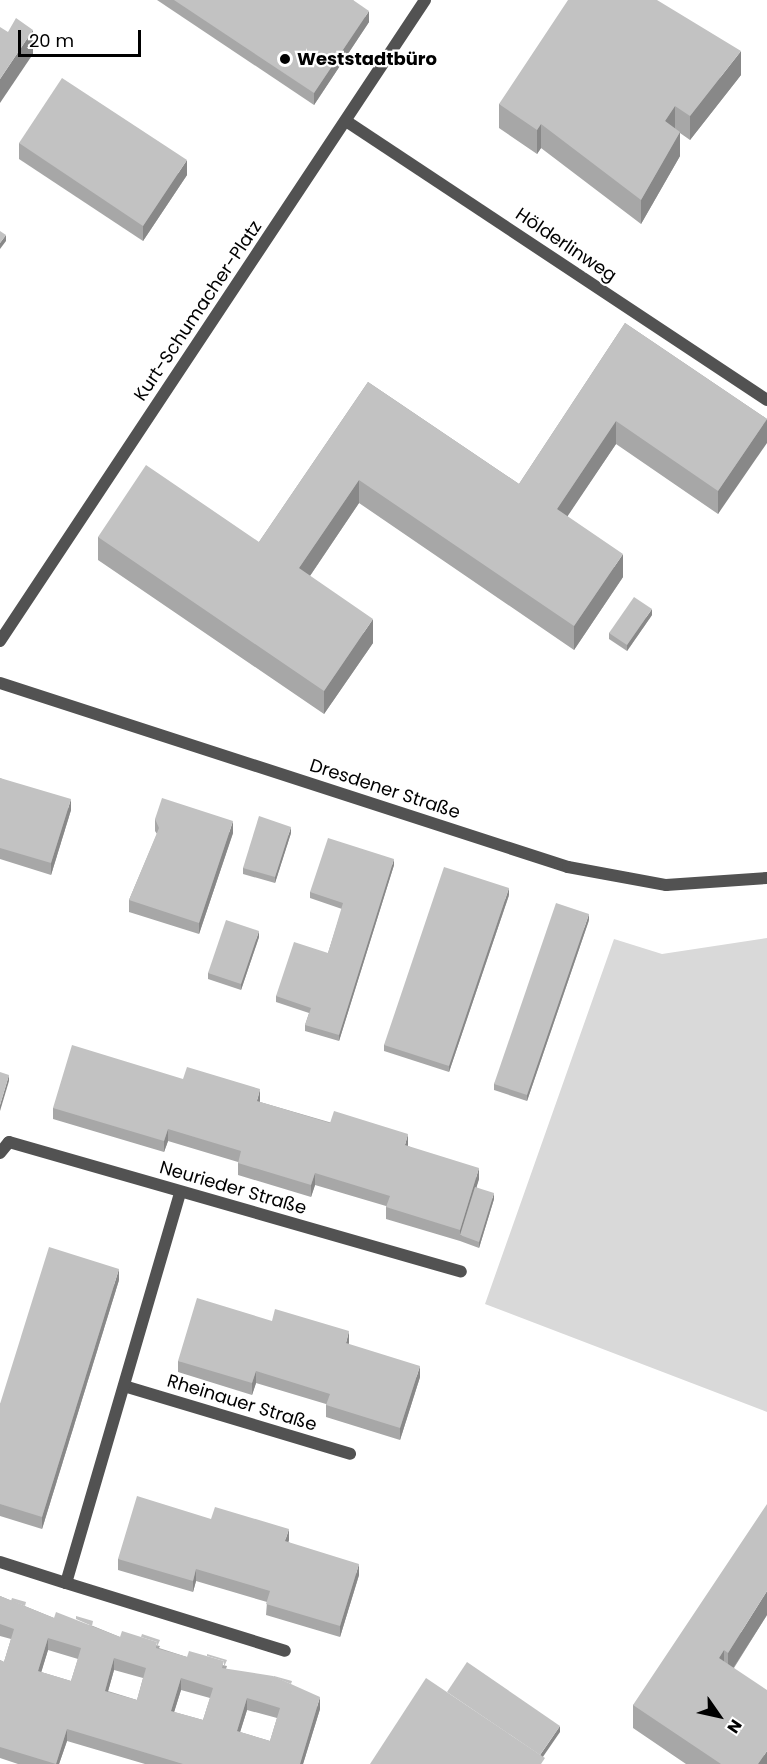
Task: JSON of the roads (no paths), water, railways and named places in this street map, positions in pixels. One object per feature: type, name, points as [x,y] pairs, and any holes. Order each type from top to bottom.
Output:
[{"type":"street","name":"Kurt-Schumacher-Platz","points":[[0,640],[425,0]]},
{"type":"street","name":"Hölderlinweg","points":[[346,121],[767,400]]},
{"type":"street","name":"Dresdener Straße","points":[[0,683],[568,867],[666,885],[767,878]]},
{"type":"street","name":"Neurieder Straße","points":[[0,1153],[9,1142],[461,1272]]},
{"type":"street","points":[[66,1582],[180,1192]]},
{"type":"street","name":"Rheinauer Straße","points":[[124,1386],[350,1454]]},
{"type":"street","points":[[0,1562],[285,1651]]},
{"type":"place","name":"Weststadtbüro","points":[[285,59]]}]
